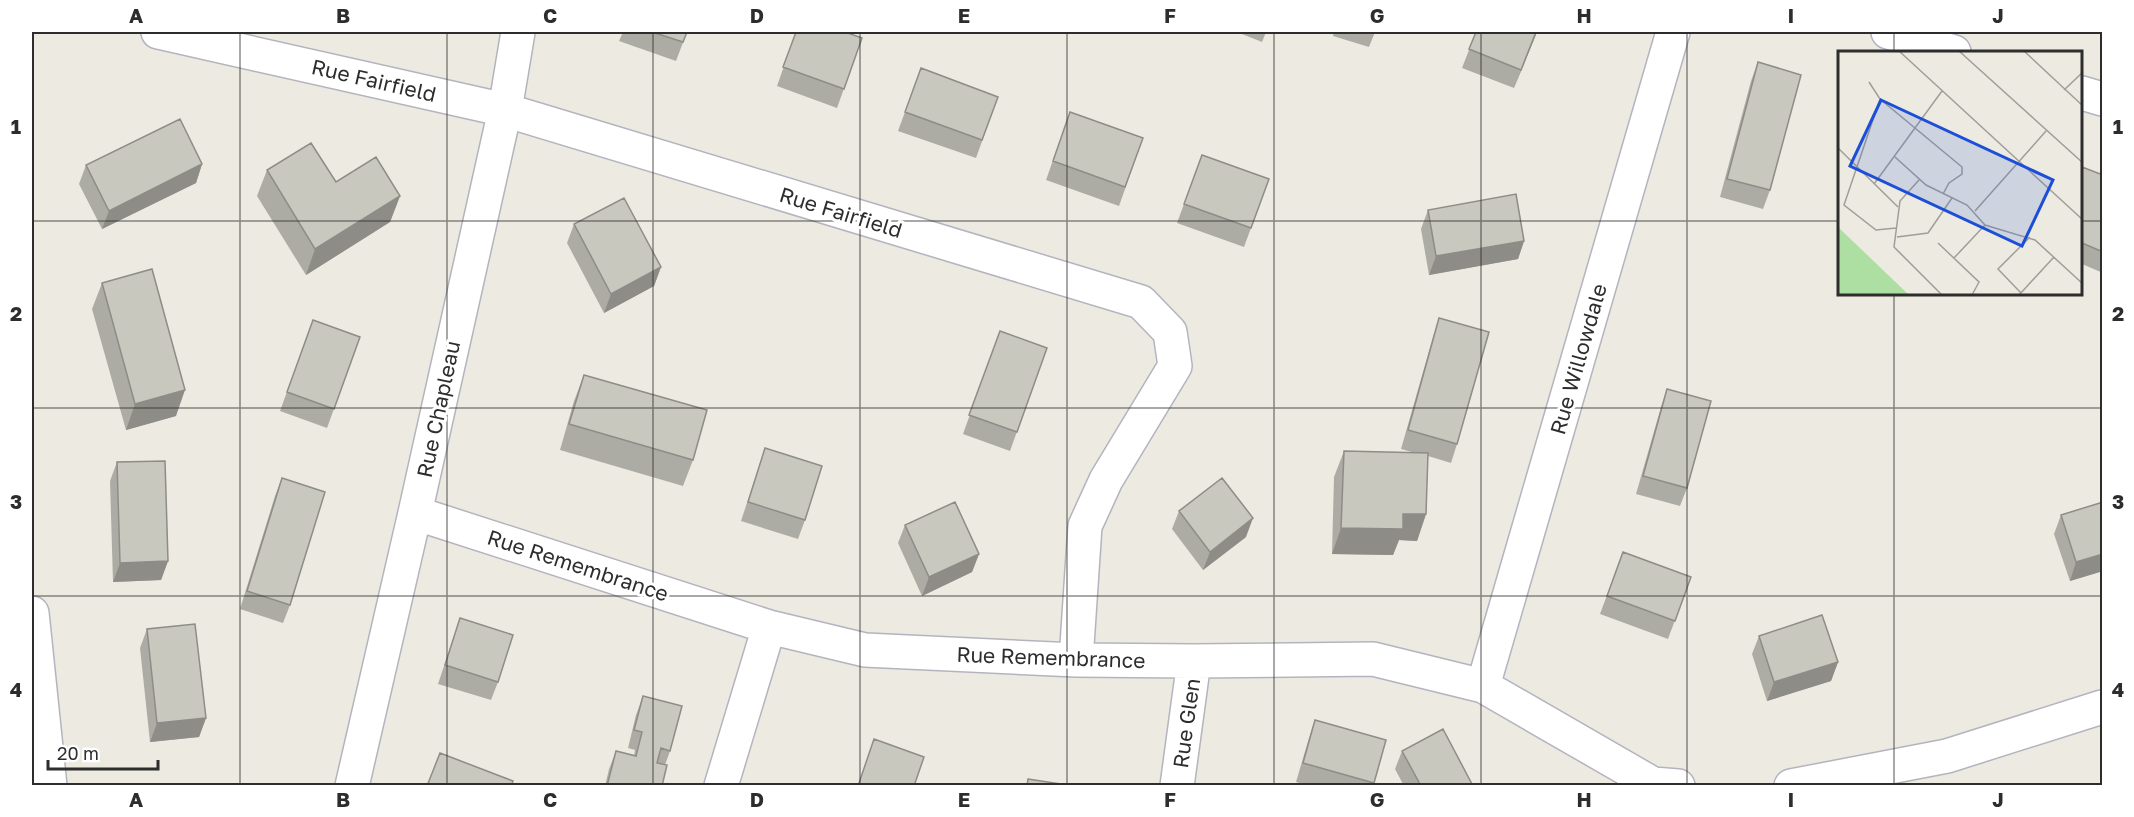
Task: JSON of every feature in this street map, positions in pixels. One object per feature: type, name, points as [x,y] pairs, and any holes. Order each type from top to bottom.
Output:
[{"type":"street","name":"Rue Fairfield","points":[[158,32],[505,110],[1141,302],[1170,332],[1175,366],[1106,480],[1085,526],[1076,660]]},
{"type":"street","name":"Rue Chapleau","points":[[352,786],[505,110],[518,32]]},
{"type":"street","name":"Rue Willowdale","points":[[1483,686],[1673,32]]},
{"type":"street","points":[[1888,32],[1951,51]]},
{"type":"street","points":[[2083,93],[2103,99]]},
{"type":"street","name":"Rue Remembrance","points":[[415,513],[770,627],[865,650],[1076,660],[1373,659],[1483,686],[1661,785]]},
{"type":"street","points":[[32,613],[48,786],[32,780]]},
{"type":"street","points":[[721,786],[770,627]]},
{"type":"street","name":"Rue Glen","points":[[1177,786],[1194,661]]},
{"type":"street","points":[[1791,786],[1947,756],[2103,707]]},
{"type":"building","points":[[652,32],[687,32],[683,42]]},
{"type":"building","points":[[796,32],[845,32],[862,38],[844,89],[783,67]]},
{"type":"building","points":[[1476,32],[1536,32],[1521,70],[1469,49]]},
{"type":"building","points":[[1758,62],[1801,75],[1770,190],[1727,179]]},
{"type":"building","points":[[921,68],[998,97],[982,140],[905,112]]},
{"type":"building","points":[[1070,112],[1143,138],[1125,187],[1053,161]]},
{"type":"building","points":[[180,119],[202,164],[109,211],[86,165]]},
{"type":"building","points":[[311,143],[336,182],[376,157],[400,196],[315,249],[267,170]]},
{"type":"building","points":[[1202,155],[1269,179],[1251,228],[1184,204]]},
{"type":"building","points":[[2083,167],[2103,175],[2103,252],[2083,243]]},
{"type":"building","points":[[1516,194],[1524,241],[1436,256],[1428,210]]},
{"type":"building","points":[[624,198],[661,267],[611,294],[574,224]]},
{"type":"building","points":[[152,269],[185,390],[135,404],[102,283]]},
{"type":"building","points":[[1439,318],[1489,332],[1457,444],[1408,430]]},
{"type":"building","points":[[313,320],[360,337],[334,409],[287,392]]},
{"type":"building","points":[[1000,331],[1047,348],[1017,432],[969,415]]},
{"type":"building","points":[[584,375],[707,410],[693,460],[569,424]]},
{"type":"building","points":[[1667,389],[1711,401],[1687,488],[1643,476]]},
{"type":"building","points":[[765,448],[822,466],[805,520],[748,502]]},
{"type":"building","points":[[1344,451],[1428,453],[1426,514],[1403,514],[1403,529],[1341,528]]},
{"type":"building","points":[[165,461],[168,561],[120,563],[117,462]]},
{"type":"building","points":[[282,478],[325,492],[290,605],[247,591]]},
{"type":"building","points":[[1222,478],[1253,518],[1210,552],[1179,511]]},
{"type":"building","points":[[955,502],[979,554],[929,577],[905,525]]},
{"type":"building","points":[[2103,502],[2103,554],[2076,562],[2061,515]]},
{"type":"building","points":[[1623,552],[1691,577],[1675,621],[1607,596]]},
{"type":"building","points":[[1822,615],[1838,662],[1774,682],[1759,636]]},
{"type":"building","points":[[460,618],[513,635],[498,682],[445,665]]},
{"type":"building","points":[[195,624],[206,718],[157,723],[147,629]]},
{"type":"building","points":[[643,696],[682,706],[670,751],[661,748],[657,763],[667,765],[662,786],[607,786],[616,751],[636,756],[642,732],[634,730]]},
{"type":"building","points":[[1315,720],[1386,740],[1374,783],[1303,763]]},
{"type":"building","points":[[1443,729],[1473,786],[1421,786],[1402,751]]},
{"type":"building","points":[[874,739],[924,757],[914,786],[858,786]]},
{"type":"building","points":[[440,753],[513,781],[511,786],[427,786]]},
{"type":"building","points":[[1028,779],[1074,786],[1027,786]]}]
